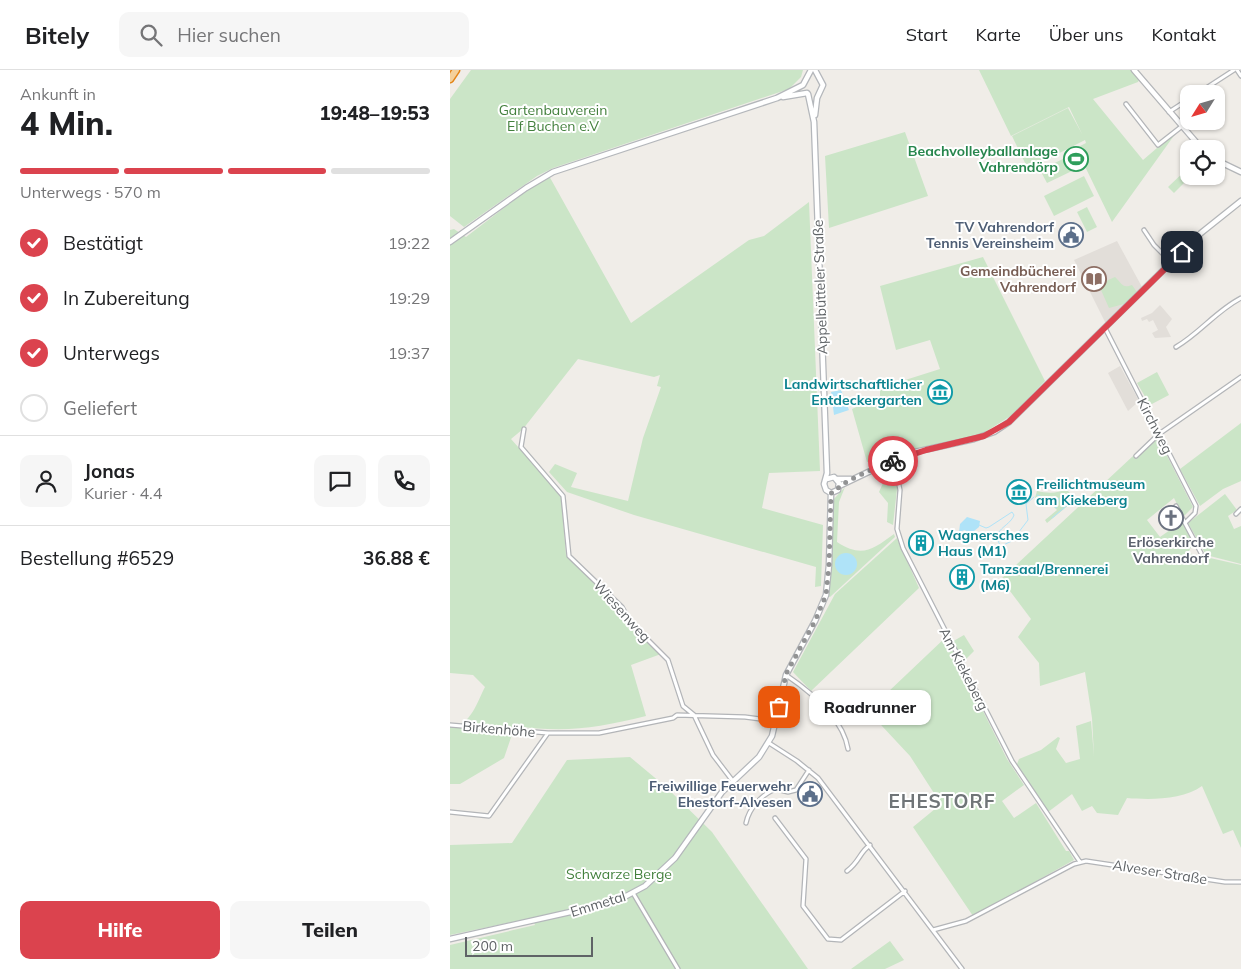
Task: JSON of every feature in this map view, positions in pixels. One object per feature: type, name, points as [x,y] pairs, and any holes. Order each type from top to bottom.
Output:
[{"type":"highway","points":[[450,79],[456,70]]},
{"type":"main road","points":[[777,98],[804,84],[811,70]]},
{"type":"main road","points":[[450,242],[464,234],[526,188],[552,172],[777,98],[808,93],[819,94],[823,85],[815,70]]},
{"type":"main road","points":[[1134,70],[1180,125]]},
{"type":"main road","points":[[809,77],[818,77]]},
{"type":"main road","points":[[804,84],[808,93]]},
{"type":"main road","name":"Appelbütteler Straße","points":[[808,93],[814,122],[826,480]]},
{"type":"main road","name":"Appelbütteler Straße","points":[[814,122],[819,94]]},
{"type":"main road","points":[[1185,130],[1194,140]]},
{"type":"main road","points":[[1225,164],[1241,172]]},
{"type":"main road","points":[[831,493],[836,492],[840,486],[852,479],[906,454],[974,439],[1001,427],[1022,411],[1206,229],[1241,201]]},
{"type":"main road","name":"Appelbütteler Straße","points":[[826,453],[836,479]]},
{"type":"main road","points":[[836,479],[840,486]]},
{"type":"main road","points":[[831,493],[824,488],[826,480],[852,479]]},
{"type":"main road","points":[[769,743],[777,721],[786,674],[815,621],[826,595],[829,565],[831,493]]},
{"type":"main road","name":"Emmetal","points":[[450,939],[601,906],[633,894],[656,878],[675,858],[717,798],[732,780],[753,763],[769,743]]},
{"type":"street","points":[[1212,85],[1236,70],[1241,76]]},
{"type":"street","points":[[1126,104],[1158,145],[1180,127]]},
{"type":"street","points":[[1168,112],[1180,105]]},
{"type":"street","points":[[1144,230],[1154,246],[1172,263]]},
{"type":"street","points":[[1176,347],[1190,339],[1224,307],[1241,298]]},
{"type":"street","name":"Kirchweg","points":[[1105,328],[1196,506],[1195,513],[1185,522]]},
{"type":"street","points":[[1136,456],[1160,434],[1241,377]]},
{"type":"street","name":"Wiesenweg","points":[[524,429],[521,447],[563,496],[569,556],[622,607],[630,624],[668,660],[683,706],[694,715]]},
{"type":"street","name":"Am Kiekeberg","points":[[894,461],[900,490],[897,529],[903,548],[1012,761],[1080,862]]},
{"type":"street","points":[[1176,506],[1201,552]]},
{"type":"street","points":[[1236,514],[1241,509]]},
{"type":"street","points":[[786,674],[829,713],[844,733],[848,749]]},
{"type":"street","name":"Birkenhöhe","points":[[450,725],[548,733],[599,733],[677,715],[759,718],[777,721]]},
{"type":"street","points":[[694,715],[713,754],[732,780]]},
{"type":"street","points":[[450,812],[489,816],[548,733]]},
{"type":"street","points":[[769,743],[809,770],[870,845],[962,969]]},
{"type":"street","points":[[746,823],[748,812],[760,799],[776,789],[788,792],[796,790],[809,770]]},
{"type":"street","points":[[775,818],[806,858],[803,906],[828,939],[841,940],[905,891]]},
{"type":"street","points":[[847,871],[859,861],[863,850],[870,845]]},
{"type":"street","name":"Alveser Straße","points":[[1080,862],[1092,861],[1225,882],[1241,882]]},
{"type":"street","points":[[933,930],[966,921],[1080,862]]},
{"type":"street","points":[[633,894],[678,969]]},
{"type":"shaded area","points":[[1117,241],[1142,287],[1106,324],[1074,260]]},
{"type":"shaded area","points":[[1160,305],[1172,319],[1166,327],[1171,337],[1155,338],[1152,333],[1158,330],[1153,320],[1149,322],[1147,319],[1142,321],[1141,318],[1152,313]]},
{"type":"shaded area","points":[[1120,366],[1139,401],[1128,411],[1108,373]]},
{"type":"green space","name":"Gartenbauverein Elf Buchen e.V","points":[[471,70],[803,70],[801,77],[789,89],[553,168],[537,176],[464,227],[450,216],[450,99]]},
{"type":"green space","points":[[979,70],[1131,70],[1139,80],[1138,82],[1093,99],[1143,160],[1178,130],[1112,222],[1076,148],[1086,143],[1085,140],[1028,169],[1012,136],[1068,108],[1082,134],[1069,107],[1011,136]]},
{"type":"green space","points":[[905,132],[928,196],[829,228],[825,156]]},
{"type":"green space","points":[[1065,158],[1072,171],[1047,183],[1040,170]]},
{"type":"green space","points":[[548,174],[631,323],[749,240],[764,236],[809,202],[820,471],[769,473],[762,508],[823,525],[821,586],[815,587],[816,567],[634,515],[567,492],[549,472],[555,464],[577,473],[571,487],[628,501],[643,438],[661,387],[657,386],[660,375],[654,377],[578,359],[523,429],[511,439],[561,495],[566,555],[620,606],[629,623],[661,654],[631,665],[646,716],[612,724],[581,728],[550,729],[515,726],[504,758],[460,784],[450,784],[450,726],[457,726],[468,718],[485,687],[473,675],[450,673],[450,230],[454,229],[466,237]]},
{"type":"green space","points":[[1084,176],[1094,196],[1054,216],[1044,196]]},
{"type":"green space","points":[[1180,176],[1180,185],[1182,185],[1174,193],[1168,187]]},
{"type":"green space","points":[[1087,207],[1097,227],[1087,232],[1077,212]]},
{"type":"green space","points":[[983,257],[1045,381],[1012,415],[984,433],[907,452],[896,452],[867,462],[852,409],[880,396],[880,388],[940,369],[930,340],[896,350],[880,286]]},
{"type":"green space","points":[[1115,277],[1124,286],[1132,285],[1137,292],[1124,304],[1109,308],[1101,290],[1108,280]]},
{"type":"green space","points":[[1157,372],[1169,395],[1150,405],[1137,383]]},
{"type":"green space","points":[[1241,423],[1241,481],[1223,489],[1200,506],[1180,469]]},
{"type":"green space","points":[[1158,438],[1193,507],[1183,517],[1174,498],[1147,520],[1160,537],[1183,521],[1194,541],[1188,553],[1241,565],[1241,848],[1233,830],[1223,834],[1202,786],[1186,794],[1166,798],[1127,798],[1118,815],[1097,813],[1092,806],[1082,811],[1072,794],[1048,812],[1017,764],[1019,759],[1041,750],[1058,737],[1060,738],[1056,749],[1066,763],[1080,759],[1076,726],[1091,721],[1094,756],[1092,718],[1085,672],[1040,686],[1039,663],[1018,637],[1031,619],[1001,579],[1133,456],[1136,459]]},
{"type":"green space","points":[[896,482],[893,525],[887,522],[888,503],[879,492],[883,483]]},
{"type":"green space","points":[[845,487],[839,502],[837,542],[853,550],[860,551],[873,548],[894,534],[895,537],[830,597],[827,596],[831,575],[833,500]]},
{"type":"green space","points":[[1066,489],[1076,499],[1047,523],[1045,520],[1057,510],[1047,501],[1035,498],[1037,491],[1052,493]]},
{"type":"green space","points":[[1225,494],[1237,510],[1228,516],[1234,529],[1241,526],[1241,564],[1206,555],[1188,523]]},
{"type":"green space","points":[[897,538],[919,588],[811,691],[793,672],[835,594]]},
{"type":"green space","points":[[964,635],[974,651],[961,664],[950,643]]},
{"type":"green space","points":[[946,637],[1007,759],[1024,785],[1002,801],[1014,818],[1036,803],[1066,851],[1069,851],[1074,860],[973,916],[913,827],[941,804],[910,756],[868,711]]},
{"type":"green space","name":"Schwarze Berge","points":[[630,757],[666,787],[712,832],[808,969],[450,969],[450,945],[535,925],[532,918],[450,935],[450,845],[512,843],[567,760]]},
{"type":"green space","points":[[890,941],[904,960],[885,969],[851,969]]},
{"type":"water","points":[[841,390],[849,410],[834,415],[831,392]]},
{"type":"water","points":[[967,517],[980,521],[979,527],[969,535],[965,530],[959,532],[960,524]]},
{"type":"water","points":[[846,553],[856,560],[857,564],[850,574],[846,575],[836,568],[835,564],[842,554]]},
{"type":"waterway","points":[[1037,495],[1048,499],[1056,508],[1059,498]]},
{"type":"waterway","points":[[1052,518],[1071,502],[1072,497],[1067,495]]},
{"type":"waterway","points":[[979,525],[986,528],[989,527],[1012,512],[1014,515],[1012,519],[997,536],[1001,546],[1012,541],[1028,520],[1026,504],[1034,497]]},
{"type":"way so far","points":[[779,707],[786,674],[815,621],[826,595],[829,565],[831,493],[836,492],[841,485],[852,479],[893,461]]},
{"type":"place","name":"Beachvolleyballanlage Vahrendörp","points":[[1076,159]]},
{"type":"place","name":"TV Vahrendorf Tennis Vereinsheim","points":[[1071,235]]},
{"type":"place","name":"Gemeindbücherei Vahrendorf","points":[[1094,279]]},
{"type":"place","name":"Landwirtschaftlicher Entdeckergarten","points":[[940,392]]},
{"type":"place","name":"Freilichtmuseum am Kiekeberg","points":[[1019,492]]},
{"type":"place","name":"Erlöserkirche Vahrendorf","points":[[1171,518]]},
{"type":"place","name":"Wagnersches Haus (M1)","points":[[921,543]]},
{"type":"place","name":"Tanzsaal/Brennerei (M6)","points":[[962,577]]},
{"type":"place","name":"Roadrunner","points":[[779,707]]},
{"type":"place","name":"Freiwillige Feuerwehr Ehestorf-Alvesen","points":[[810,794]]},
{"type":"district","name":"EHESTORF","points":[[942,801]]},
{"type":"route","points":[[893,461],[907,458],[926,450],[984,436],[1009,422],[1182,252]]}]
